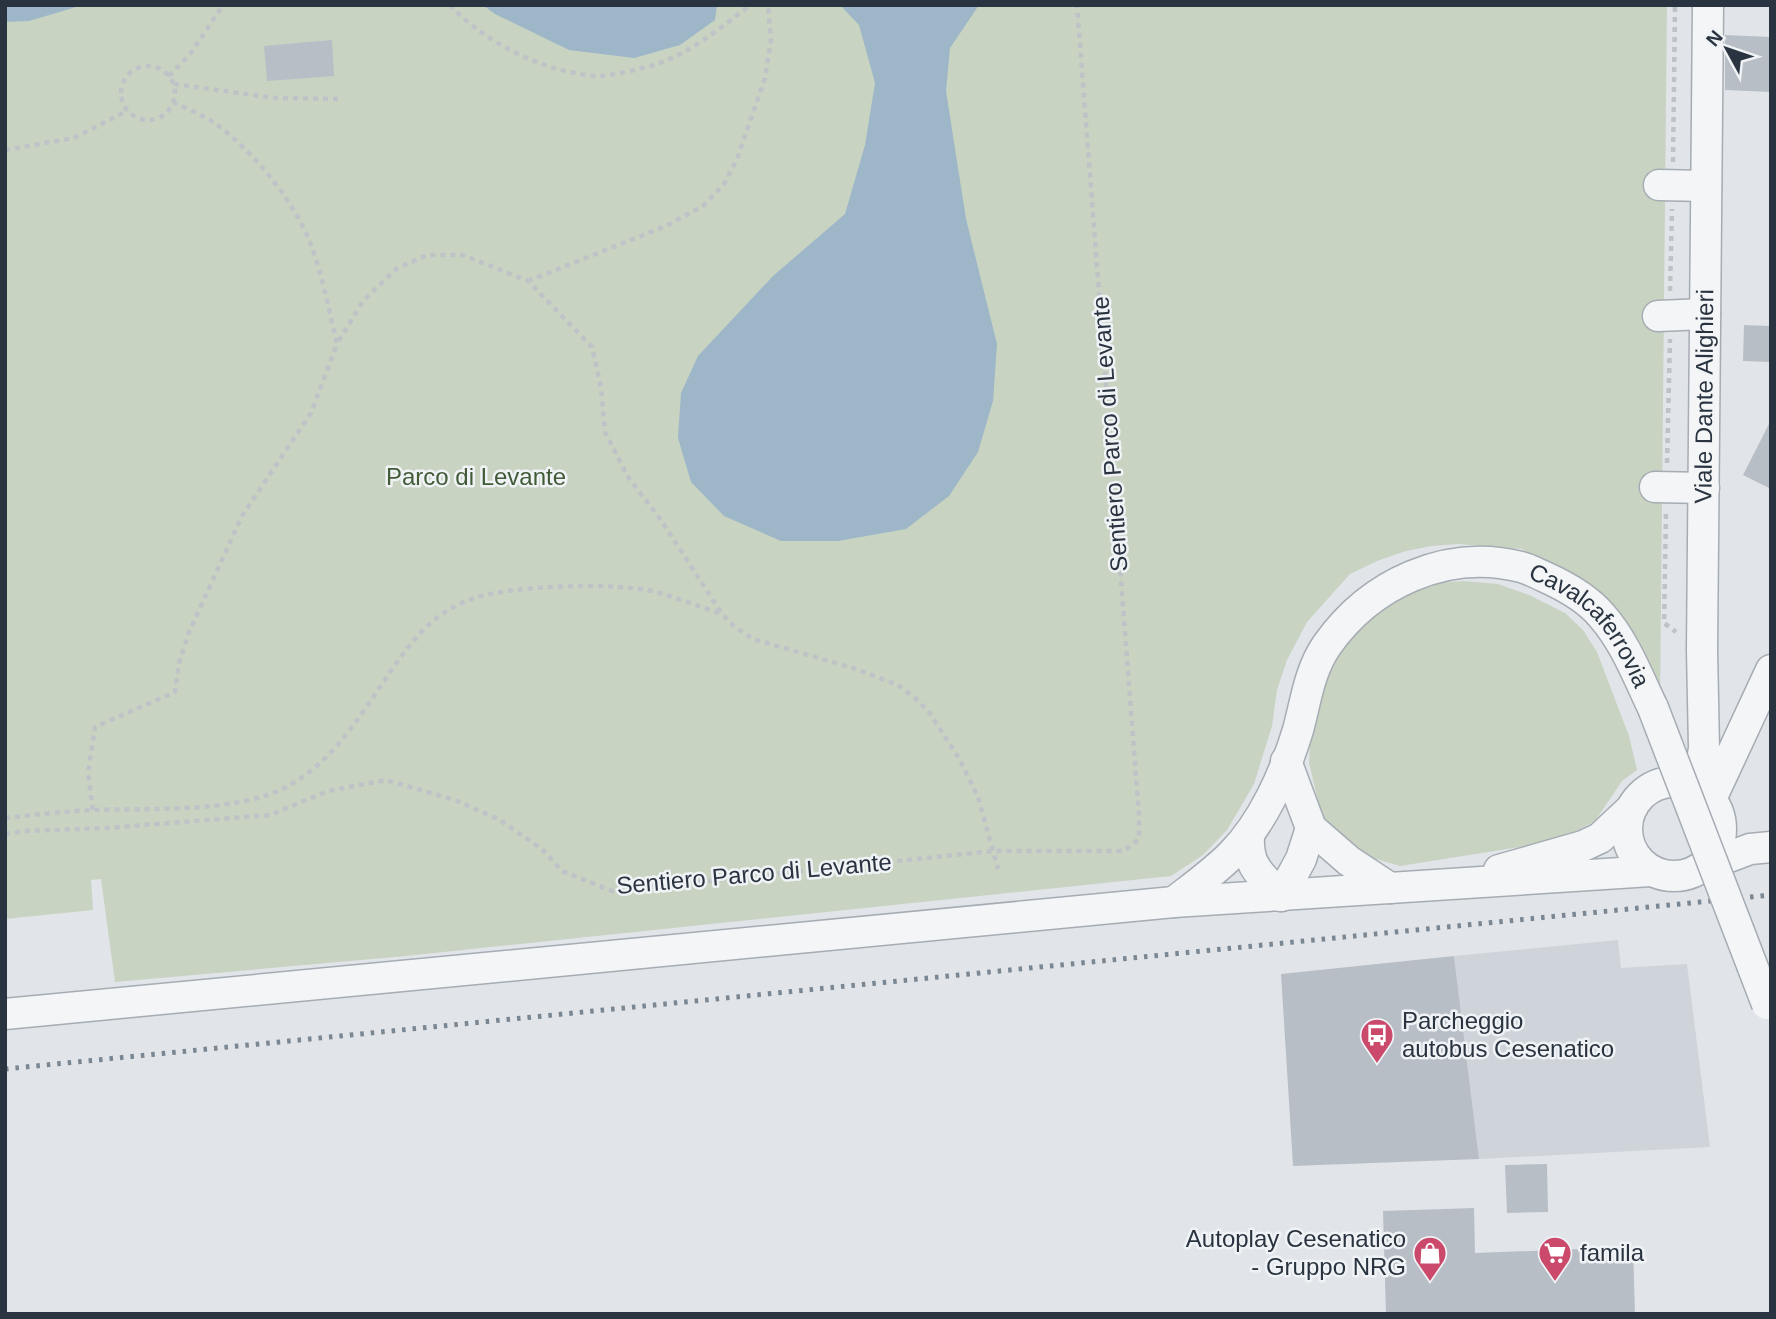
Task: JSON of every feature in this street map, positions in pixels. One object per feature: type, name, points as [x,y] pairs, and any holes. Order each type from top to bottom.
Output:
[{"type":"street","name":"Viale Dante Alighieri","points":[[1704,793],[1702,650],[1708,5]]},
{"type":"street","points":[[1659,184],[1706,186]]},
{"type":"street","points":[[1658,316],[1705,314]]},
{"type":"street","points":[[1656,487],[1704,488]]},
{"type":"street","name":"Cavalcaferrovia","points":[[1174,902],[1231,856],[1268,804],[1298,730],[1307,689],[1326,647],[1349,619],[1373,596],[1423,571],[1451,563],[1521,567],[1578,596],[1602,615],[1625,648],[1653,708],[1771,1017]]},
{"type":"street","points":[[1704,793],[1771,670]]},
{"type":"street","points":[[1286,761],[1311,828],[1349,861],[1390,888]]},
{"type":"street","points":[[1462,883],[1523,861],[1583,846],[1600,838],[1632,808],[1640,796],[1653,787],[1668,782],[1684,782],[1704,793],[1718,812],[1722,827],[1720,842],[1715,855],[1705,866]]},
{"type":"street","points":[[1632,808],[1627,823],[1629,844],[1640,863],[1665,876],[1679,877],[1693,873],[1705,866],[1761,848]]},
{"type":"street","points":[[1722,827],[1734,840],[1761,848]]},
{"type":"street","points":[[1281,896],[1301,859],[1311,828]]},
{"type":"street","points":[[1249,834],[1248,853],[1257,871],[1281,896]]},
{"type":"street","points":[[5,1014],[1174,902],[1651,871]]},
{"type":"path","points":[[169,76],[191,53],[223,5]]},
{"type":"path","points":[[450,5],[461,17],[511,52],[564,70],[599,76],[664,62],[712,35],[750,5]]},
{"type":"path","points":[[528,281],[666,226],[703,206],[724,184],[737,159],[765,78],[771,40],[768,5]]},
{"type":"path","name":"Sentiero Parco di Levante","points":[[5,834],[132,827],[270,814],[328,791],[386,780],[455,800],[498,819],[542,849],[562,871],[612,891],[993,851],[1124,851],[1139,839],[1077,5]]},
{"type":"path","points":[[155,66],[174,83],[173,102],[169,110],[156,119],[140,119],[127,111],[122,103],[121,86],[130,72],[138,67],[155,66]]},
{"type":"path","points":[[174,83],[275,98],[339,99]]},
{"type":"path","points":[[173,102],[215,123],[248,153],[285,197],[300,220],[312,247],[337,344]]},
{"type":"path","points":[[5,150],[74,138],[127,111]]},
{"type":"path","points":[[93,810],[88,773],[95,727],[175,692],[179,663],[189,632],[242,516],[311,413],[337,344],[363,301],[396,269],[427,255],[463,255],[528,281],[592,347],[601,388],[604,432],[628,477],[661,520],[722,614],[735,627],[753,639],[853,668],[898,685],[929,712],[960,760],[978,797],[998,869]]},
{"type":"path","points":[[5,818],[93,810],[186,807],[252,800],[284,788],[311,770],[344,739],[417,636],[442,613],[470,599],[495,592],[616,587],[654,591],[722,614]]},
{"type":"shaded area","points":[[1618,940],[1621,968],[1687,964],[1710,1147],[1479,1159],[1454,956]]},
{"type":"green space","name":"Parco di Levante","points":[[5,5],[1667,5],[1660,703],[1591,591],[1522,549],[1458,544],[1432,546],[1406,551],[1350,574],[1307,622],[1287,660],[1277,690],[1272,726],[1254,784],[1227,830],[1203,855],[1171,876],[406,956],[115,982],[101,879],[91,880],[93,910],[5,919]]},
{"type":"green space","points":[[1463,581],[1498,584],[1529,595],[1565,613],[1583,630],[1597,652],[1629,736],[1637,770],[1622,781],[1595,821],[1566,836],[1533,845],[1400,866],[1366,856],[1327,824],[1320,809],[1309,763],[1311,724],[1328,666],[1376,607],[1429,584]]},
{"type":"water","points":[[5,5],[83,5],[29,21],[5,22]]},
{"type":"water","points":[[483,5],[717,5],[715,20],[680,45],[634,58],[569,50],[495,14]]},
{"type":"water","points":[[840,5],[979,5],[950,48],[946,91],[966,219],[997,344],[993,401],[978,452],[949,496],[906,529],[838,541],[781,541],[724,516],[691,482],[678,438],[681,393],[698,356],[773,276],[845,214],[865,145],[875,83],[859,25]]},
{"type":"building","points":[[1725,35],[1771,37],[1771,92],[1725,90]]},
{"type":"building","points":[[332,40],[334,76],[267,81],[264,46]]},
{"type":"building","points":[[1744,325],[1771,326],[1771,362],[1743,361]]},
{"type":"building","points":[[1771,420],[1771,489],[1743,475]]},
{"type":"building","name":"Parcheggio autobus Cesenatico","points":[[1454,956],[1479,1159],[1293,1166],[1281,974]]},
{"type":"building","points":[[1547,1164],[1548,1212],[1507,1213],[1505,1165]]},
{"type":"building","points":[[1474,1208],[1475,1253],[1633,1247],[1635,1314],[1386,1314],[1383,1211]]},
{"type":"railway","points":[[5,1069],[1771,895]]},
{"type":"place","name":"Parcheggio autobus Cesenatico","points":[[1377,1065]]},
{"type":"place","name":"Autoplay Cesenatico - Gruppo NRG","points":[[1430,1283]]},
{"type":"place","name":"famila","points":[[1555,1283]]}]
